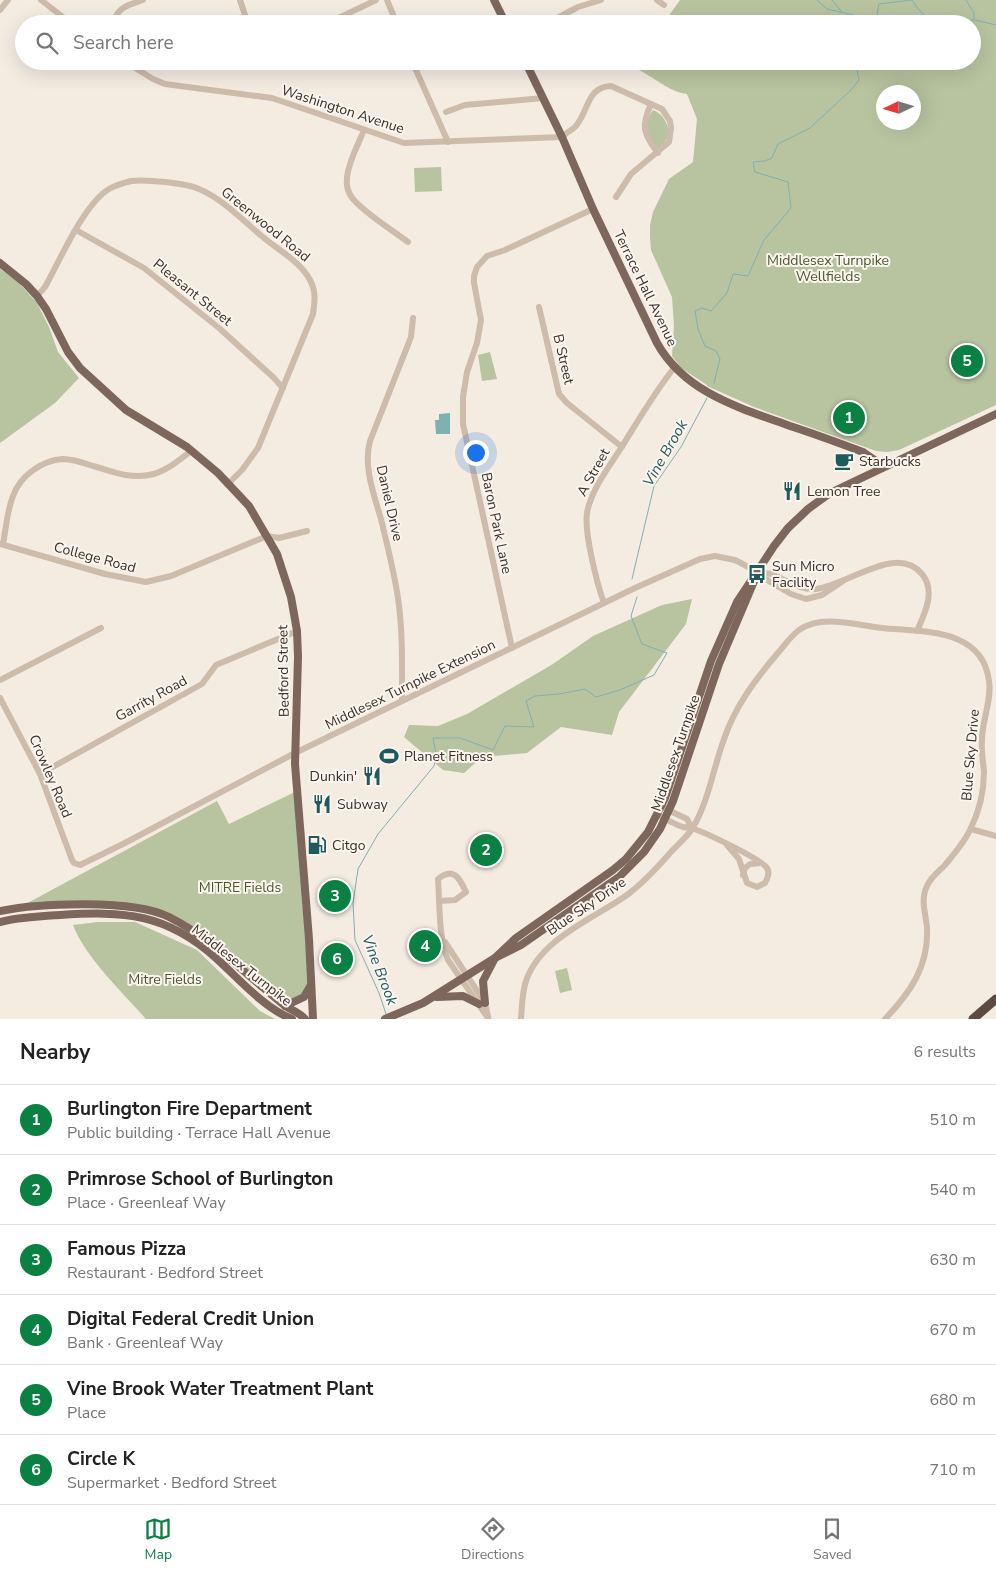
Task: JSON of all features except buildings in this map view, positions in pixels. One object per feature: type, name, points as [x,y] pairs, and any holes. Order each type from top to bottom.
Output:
[{"type":"highway","points":[[973,1019],[996,999]]},
{"type":"main road","points":[[494,0],[502,15]]},
{"type":"main road","name":"Terrace Hall Avenue","points":[[530,70],[657,343],[674,368],[704,390],[733,406],[863,452],[876,462],[878,469]]},
{"type":"main road","name":"Bedford Street","points":[[0,264],[26,284],[37,296],[46,309],[68,352],[84,373],[126,410],[191,451],[229,483],[249,506],[278,554],[297,631],[298,658],[294,753],[312,983],[313,1019]]},
{"type":"main road","name":"Middlesex Turnpike","points":[[385,1019],[434,997],[495,958],[521,945],[619,877],[644,852],[666,808],[718,664],[745,606],[758,572],[782,535],[808,509],[830,493],[996,414]]},
{"type":"main road","name":"Middlesex Turnpike","points":[[0,911],[20,907],[95,905],[130,907],[167,916],[212,943],[285,1006],[305,1019]]},
{"type":"main road","name":"Middlesex Turnpike","points":[[0,922],[23,917],[116,913],[159,922],[177,930],[206,949],[276,1011],[292,1019]]},
{"type":"main road","points":[[434,997],[463,996],[482,1004],[483,981],[495,958]]},
{"type":"main road","name":"Middlesex Turnpike","points":[[285,1006],[304,997],[312,983]]},
{"type":"street","points":[[0,10],[8,0]]},
{"type":"street","points":[[41,0],[61,15]]},
{"type":"street","points":[[116,15],[121,8],[143,0]]},
{"type":"street","points":[[240,0],[245,15]]},
{"type":"street","points":[[345,15],[376,0]]},
{"type":"street","points":[[387,0],[394,15]]},
{"type":"street","points":[[562,15],[578,6],[601,0]]},
{"type":"street","points":[[657,0],[664,5]]},
{"type":"street","name":"Washington Avenue","points":[[138,70],[153,80],[165,84],[272,98],[404,143],[562,137]]},
{"type":"street","points":[[416,70],[448,142]]},
{"type":"street","points":[[562,137],[575,127],[594,91],[604,86],[617,88],[662,109],[670,121],[671,128],[668,142],[658,153],[631,174],[616,197]]},
{"type":"street","points":[[446,112],[465,104],[544,98]]},
{"type":"street","points":[[651,104],[645,119],[645,132],[648,140],[658,153]]},
{"type":"street","points":[[364,130],[352,157],[347,176],[349,193],[366,210],[408,242]]},
{"type":"street","name":"Greenwood Road","points":[[37,296],[45,287],[76,230],[94,202],[108,189],[117,184],[132,181],[184,185],[199,189],[212,196],[293,260],[305,272],[313,285],[315,294],[313,314],[258,448],[229,483]]},
{"type":"street","name":"Baron Park Lane","points":[[512,648],[463,424],[463,397],[467,372],[477,343],[481,320],[474,276],[477,267],[487,256],[505,250],[593,209]]},
{"type":"street","name":"Pleasant Street","points":[[76,230],[144,268],[232,339],[283,388]]},
{"type":"street","name":"B Street","points":[[539,307],[559,394],[567,403],[622,448]]},
{"type":"street","name":"Daniel Drive","points":[[402,701],[401,634],[398,598],[393,569],[373,489],[368,456],[370,440],[411,337],[413,318]]},
{"type":"street","name":"A Street","points":[[604,603],[591,547],[587,514],[594,492],[658,390],[674,368]]},
{"type":"street","points":[[1,544],[15,491],[24,479],[38,468],[54,461],[65,459],[130,476],[148,476],[162,471],[191,451]]},
{"type":"street","points":[[267,536],[279,538],[307,531]]},
{"type":"street","name":"College Road","points":[[1,544],[105,574],[146,582],[165,578],[194,567],[267,536]]},
{"type":"street","name":"Middlesex Turnpike Extension","points":[[78,864],[83,864],[123,844],[294,753],[692,562],[707,557],[728,558],[758,572]]},
{"type":"street","points":[[758,572],[766,572],[792,585],[805,589],[823,588],[889,562],[902,562],[915,567],[924,576],[929,593],[926,610],[917,631]]},
{"type":"street","name":"Blue Sky Drive","points":[[521,1019],[527,979],[540,956],[559,939],[628,894],[640,884],[692,828],[699,814],[734,714],[757,678],[796,632],[811,624],[828,620],[871,627],[949,635],[966,642],[977,653],[987,672],[989,689],[982,732],[984,777],[982,798],[971,829],[959,848],[927,885],[923,902],[927,941],[926,953],[921,969],[904,999],[885,1019]]},
{"type":"street","points":[[0,680],[101,628]]},
{"type":"street","name":"Garrity Road","points":[[40,774],[202,684],[216,665],[297,631]]},
{"type":"street","name":"Crowley Road","points":[[0,698],[40,774],[72,860],[78,864]]},
{"type":"street","points":[[666,808],[687,819],[692,828]]},
{"type":"street","points":[[662,817],[682,827],[692,828],[727,845],[764,865],[768,875],[763,885],[757,887],[750,886],[747,883],[738,859],[727,845]]},
{"type":"street","points":[[971,829],[996,836]]},
{"type":"street","points":[[744,876],[745,868],[750,864],[757,862],[764,865]]},
{"type":"street","points":[[440,901],[455,900],[466,892],[457,875],[444,875],[438,879],[441,934],[444,949],[448,960],[465,978],[482,1004],[488,1018]]},
{"type":"green space","name":"Middlesex Turnpike Wellfields","points":[[680,0],[996,0],[996,405],[899,450],[876,451],[754,407],[707,386],[681,368],[672,356],[674,326],[672,297],[651,250],[650,225],[653,212],[669,179],[693,162],[697,119],[687,94],[668,87],[639,70],[981,70],[981,15],[669,15]]},
{"type":"green space","points":[[653,110],[660,114],[668,126],[668,136],[662,145],[657,148],[650,140],[647,130],[648,120]]},
{"type":"green space","points":[[441,167],[442,191],[415,192],[414,168]]},
{"type":"green space","points":[[0,269],[19,283],[37,303],[49,327],[58,352],[79,378],[55,403],[0,443]]},
{"type":"green space","points":[[490,352],[497,379],[482,381],[478,355]]},
{"type":"green space","points":[[692,599],[686,624],[619,712],[612,735],[561,727],[527,753],[482,757],[464,773],[443,770],[404,737],[409,725],[438,726],[467,714],[553,664],[593,636],[662,605]]},
{"type":"green space","name":"MITRE Fields","points":[[297,791],[312,983],[304,997],[285,1006],[212,943],[167,916],[130,907],[20,907],[217,801],[229,824]]},
{"type":"green space","name":"Mitre Fields","points":[[98,922],[135,922],[197,950],[260,1011],[275,1019],[146,1019],[95,962],[86,950],[73,925]]},
{"type":"green space","points":[[567,968],[572,990],[560,993],[555,971]]},
{"type":"water","points":[[450,413],[450,434],[436,434],[435,420],[439,420],[439,414]]},
{"type":"waterway","points":[[817,0],[827,9],[854,15]]},
{"type":"waterway","points":[[832,0],[841,11]]},
{"type":"waterway","name":"Vine Brook","points":[[877,15],[879,4],[912,0],[924,15]]},
{"type":"waterway","name":"Vine Brook","points":[[966,0],[974,15]]},
{"type":"waterway","points":[[981,21],[996,25]]},
{"type":"waterway","name":"Vine Brook","points":[[714,383],[720,359],[716,351],[705,346],[698,329],[695,311],[702,308],[711,311],[727,293],[733,274],[748,276],[764,240],[791,208],[788,182],[755,172],[753,162],[772,158],[778,144],[810,128],[851,90],[859,80],[857,70]]},
{"type":"waterway","name":"Vine Brook","points":[[632,579],[654,486],[681,447],[707,398]]},
{"type":"waterway","name":"Vine Brook","points":[[386,1014],[379,993],[355,940],[353,903],[358,869],[378,834],[434,766],[436,755],[433,738],[460,738],[493,750],[505,726],[534,727],[526,701],[535,696],[585,689],[596,697],[620,690],[654,675],[667,653],[642,644],[631,616],[637,597]]},
{"type":"place","name":"Vine Brook Water Treatment Plant","points":[[967,361]]},
{"type":"place","name":"Burlington Fire Department","points":[[849,418]]},
{"type":"place","name":"Starbucks","points":[[844,461]]},
{"type":"place","name":"Lemon Tree","points":[[792,491]]},
{"type":"place","name":"Sun Micro Facility","points":[[757,574]]},
{"type":"place","name":"Planet Fitness","points":[[389,756]]},
{"type":"place","name":"Dunkin'","points":[[372,776]]},
{"type":"place","name":"Subway","points":[[322,804]]},
{"type":"place","name":"Citgo","points":[[317,845]]},
{"type":"place","name":"Primrose School of Burlington","points":[[486,850]]},
{"type":"place","name":"Famous Pizza","points":[[335,896]]},
{"type":"place","name":"Digital Federal Credit Union","points":[[425,946]]},
{"type":"place","name":"Circle K","points":[[337,959]]}]
